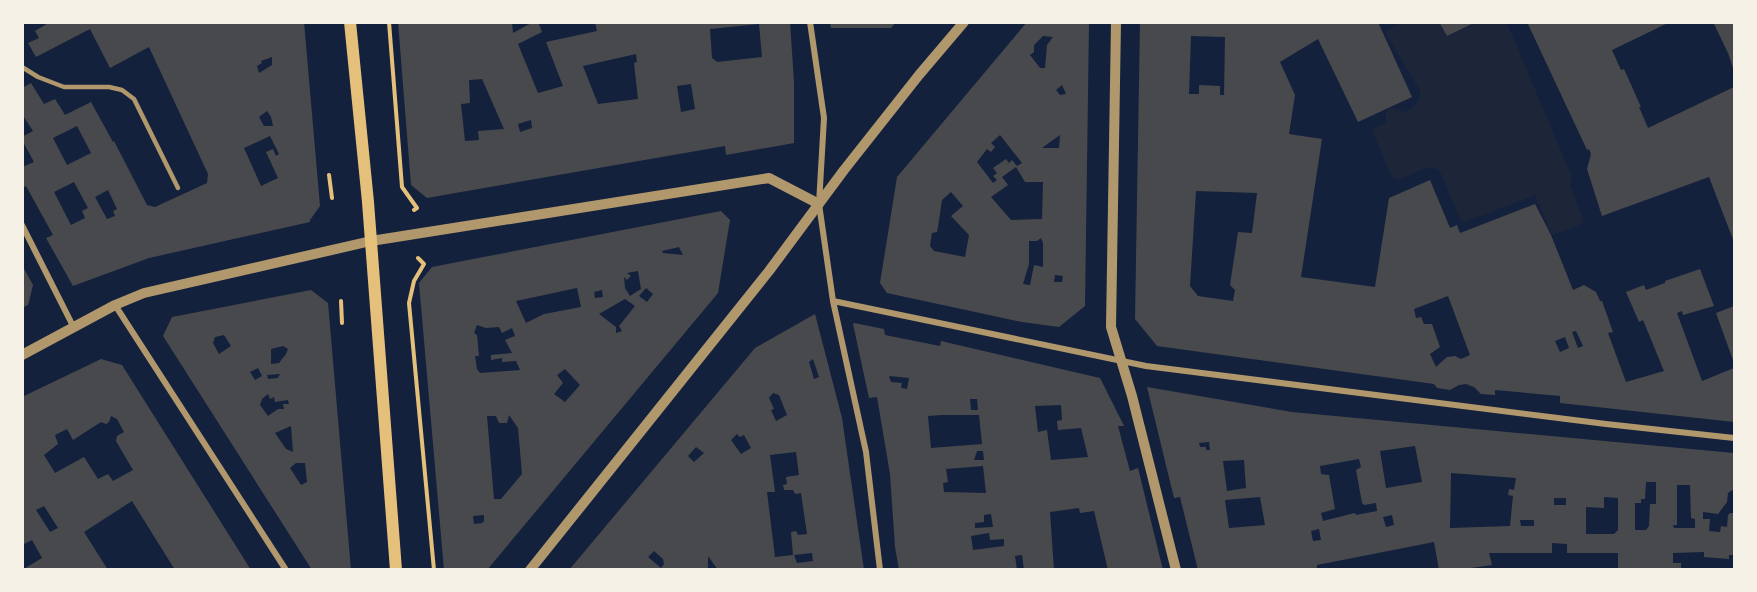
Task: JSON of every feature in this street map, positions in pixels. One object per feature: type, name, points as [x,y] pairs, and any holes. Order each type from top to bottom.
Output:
[{"type":"main road","points":[[350,22],[371,241],[396,570]]},
{"type":"street","points":[[810,22],[824,118],[819,204],[833,301],[866,452],[880,570]]},
{"type":"street","points":[[530,570],[769,271],[844,170],[919,75],[964,22]]},
{"type":"street","points":[[1116,22],[1111,327],[1132,396],[1176,570]]},
{"type":"street","points":[[22,355],[115,305],[144,293],[371,241],[769,178],[819,204]]},
{"type":"street","points":[[22,225],[74,328]]},
{"type":"street","points":[[833,301],[1158,367],[1734,438]]},
{"type":"street","points":[[115,305],[286,570]]},
{"type":"lane","points":[[22,67],[38,77],[64,87],[109,87],[122,90],[134,99],[178,188]]},
{"type":"path","points":[[389,22],[402,187],[417,208],[414,210]]},
{"type":"path","points":[[329,175],[332,198]]},
{"type":"path","points":[[418,258],[424,264],[414,280],[409,303],[434,570]]},
{"type":"path","points":[[341,301],[342,323]]},
{"type":"shaded area","points":[[1402,22],[1439,23],[1447,36],[1476,23],[1507,23],[1572,177],[1570,184],[1584,223],[1552,235],[1535,195],[1462,223],[1439,170],[1428,167],[1401,179],[1397,180],[1392,177],[1372,130],[1386,122],[1386,112],[1390,109],[1399,109],[1403,113],[1413,107],[1419,99],[1420,91],[1385,32]]},
{"type":"building","points":[[50,22],[304,22],[320,206],[310,222],[149,258],[73,286],[46,238],[53,235],[26,186],[22,188],[22,167],[34,162],[22,140],[22,137],[33,131],[22,114],[22,88],[31,83],[44,104],[55,99],[65,115],[91,102],[147,205],[155,207],[207,183],[208,174],[149,47],[110,68],[90,29],[36,57],[28,43],[39,38],[35,31]],"holes":[[[272,57],[272,65],[259,73],[257,66],[262,63],[261,61]],[[267,111],[273,126],[264,126],[259,117]],[[77,126],[91,153],[67,165],[53,138]],[[270,136],[279,154],[276,156],[273,149],[266,152],[278,178],[261,186],[244,148]],[[74,182],[88,208],[82,211],[85,218],[71,225],[54,192]],[[108,190],[117,209],[113,211],[115,216],[107,219],[95,197]]]},
{"type":"building","points":[[398,22],[512,22],[513,33],[533,22],[538,22],[542,32],[518,44],[538,93],[563,86],[546,42],[597,31],[595,22],[790,22],[794,82],[794,143],[726,155],[725,146],[427,198],[411,185]],"holes":[[[759,24],[762,57],[717,62],[712,58],[710,29]],[[636,54],[637,62],[634,63],[638,99],[598,104],[583,66]],[[482,79],[504,129],[478,131],[479,140],[465,141],[461,104],[470,103],[469,80]],[[691,84],[695,109],[681,112],[677,86]],[[531,120],[532,128],[520,132],[518,124]]]},
{"type":"building","points":[[830,22],[896,22],[891,28],[831,28]]},
{"type":"building","points":[[1027,22],[1089,22],[1085,306],[1059,327],[1022,322],[887,293],[880,283],[897,177]],"holes":[[[1043,36],[1053,37],[1047,45],[1045,68],[1040,68],[1030,55],[1034,52],[1034,45]],[[1062,85],[1066,94],[1060,95],[1056,90]],[[1000,135],[1022,163],[1017,166],[1012,160],[1009,163],[1006,159],[993,168],[997,173],[993,176],[997,180],[993,183],[977,162],[987,149],[991,152],[995,147],[991,143]],[[1060,135],[1059,148],[1042,148]],[[1016,167],[1025,182],[1043,182],[1042,219],[1011,220],[991,197],[1008,185],[1002,177]],[[951,192],[963,206],[951,216],[969,235],[965,257],[934,251],[930,246],[932,233],[937,232],[942,200]],[[1041,238],[1043,243],[1043,267],[1034,265],[1030,285],[1023,284],[1029,264],[1029,241],[1037,241]],[[1055,275],[1063,276],[1062,282],[1054,282]]]},
{"type":"building","points":[[1140,22],[1378,22],[1412,97],[1358,122],[1318,39],[1280,62],[1295,95],[1289,134],[1322,139],[1301,277],[1375,287],[1389,198],[1430,180],[1450,228],[1457,225],[1460,233],[1535,204],[1551,235],[1573,290],[1584,285],[1596,292],[1602,301],[1613,332],[1608,333],[1626,382],[1664,371],[1643,320],[1639,322],[1626,292],[1644,285],[1646,290],[1700,269],[1714,306],[1683,315],[1682,311],[1677,313],[1702,381],[1734,368],[1734,422],[1560,403],[1560,396],[1495,390],[1495,395],[1481,394],[1474,387],[1466,384],[1450,390],[1437,388],[1434,384],[1157,346],[1135,319]],"holes":[[[1191,36],[1225,37],[1224,95],[1220,95],[1220,86],[1199,85],[1199,94],[1189,94]],[[1196,191],[1257,193],[1252,233],[1238,232],[1230,285],[1235,290],[1233,301],[1198,296],[1190,286]],[[1448,296],[1470,355],[1461,359],[1455,356],[1447,357],[1436,367],[1430,354],[1440,347],[1432,324],[1424,324],[1421,317],[1416,318],[1414,309]],[[1576,331],[1583,346],[1578,348],[1572,332]],[[1565,337],[1569,348],[1560,352],[1555,341]]]},
{"type":"building","points":[[1439,22],[1476,22],[1447,36]]},
{"type":"building","points":[[1527,22],[1670,22],[1612,50],[1621,70],[1624,69],[1648,128],[1734,87],[1734,242],[1709,177],[1602,216],[1587,169],[1591,154],[1589,149],[1587,150]]},
{"type":"building","points":[[1713,22],[1734,22],[1734,71],[1728,53]]},
{"type":"building","points":[[721,211],[730,220],[718,293],[487,570],[444,570],[419,283],[432,267]],"holes":[[[679,247],[683,255],[662,251]],[[638,271],[641,289],[630,296],[625,288],[624,277],[627,280],[631,276],[627,273]],[[577,288],[581,307],[544,314],[526,323],[516,301]],[[646,288],[653,294],[647,302],[639,296]],[[602,290],[603,297],[595,298],[594,292]],[[625,299],[635,306],[619,326],[622,331],[616,333],[616,327],[599,314]],[[477,325],[486,328],[499,327],[502,333],[512,328],[515,336],[505,340],[512,353],[491,355],[491,360],[502,358],[502,362],[516,361],[520,370],[480,373],[475,356],[479,356],[477,335],[474,333]],[[565,369],[580,385],[565,402],[554,394],[563,383],[557,375]],[[509,415],[518,428],[522,474],[501,499],[494,499],[487,416],[496,416],[499,423],[507,423]],[[484,515],[482,523],[474,524],[473,516]]]},
{"type":"building","points":[[22,265],[33,285],[28,305],[22,308]]},
{"type":"building","points":[[311,290],[328,303],[351,570],[312,570],[163,336],[172,317]],"holes":[[[224,335],[231,346],[219,354],[213,343],[215,337]],[[283,346],[288,349],[279,363],[271,364],[271,349]],[[258,368],[262,376],[255,380],[250,372]],[[280,374],[278,378],[268,379],[267,375]],[[268,394],[270,399],[274,397],[275,402],[288,400],[289,404],[283,404],[284,409],[278,409],[268,416],[260,405],[262,399]],[[291,426],[293,452],[286,449],[275,433]],[[296,463],[305,463],[307,482],[301,485],[290,468]]]},
{"type":"building","points":[[1734,306],[1734,363],[1716,313]]},
{"type":"building","points":[[815,314],[842,418],[864,570],[718,570],[708,556],[708,570],[569,570],[755,348]],"holes":[[[813,359],[819,377],[814,379],[809,362]],[[773,393],[779,395],[787,415],[776,421],[771,410],[774,409],[769,398]],[[737,434],[740,437],[744,435],[751,448],[741,454],[731,440]],[[696,447],[704,453],[694,462],[688,456]],[[796,452],[799,475],[786,477],[787,484],[783,485],[784,490],[793,490],[795,494],[801,493],[807,534],[798,535],[796,531],[791,532],[793,555],[775,557],[767,492],[775,492],[770,455]],[[654,551],[663,559],[664,564],[661,568],[648,557]],[[812,553],[813,561],[797,563],[794,555]]]},
{"type":"building","points":[[853,324],[884,329],[885,335],[940,346],[941,341],[1100,378],[1124,426],[1118,426],[1130,471],[1138,468],[1163,570],[1108,570],[1094,511],[1080,513],[1079,508],[1050,512],[1054,570],[1024,570],[1022,555],[1015,556],[1017,570],[899,570],[895,547],[890,474],[877,397],[869,398]],"holes":[[[889,376],[909,378],[907,389],[901,388],[902,383],[891,382]],[[970,399],[977,399],[978,410],[971,410]],[[1061,405],[1062,420],[1057,421],[1058,430],[1081,428],[1088,457],[1051,460],[1047,430],[1038,432],[1035,406]],[[979,415],[982,444],[931,448],[928,416]],[[977,451],[983,451],[984,460],[974,460]],[[983,466],[986,493],[944,492],[943,483],[948,482],[946,469]],[[991,514],[993,527],[975,528],[975,523],[984,522],[984,515]],[[989,533],[990,540],[1004,539],[1004,546],[973,550],[971,536]]]},
{"type":"building","points":[[101,359],[122,365],[251,570],[175,570],[132,501],[84,532],[108,570],[22,570],[42,558],[32,540],[22,545],[22,397]],"holes":[[[111,416],[117,419],[124,432],[117,436],[116,441],[133,470],[113,481],[108,474],[98,479],[84,457],[55,473],[44,455],[58,444],[55,435],[67,429],[73,440],[101,422],[106,424]],[[44,506],[58,528],[50,532],[36,510]]]},
{"type":"building","points":[[1147,387],[1292,412],[1734,453],[1734,489],[1728,493],[1727,502],[1718,514],[1703,512],[1703,519],[1710,519],[1709,531],[1720,532],[1721,526],[1727,527],[1728,515],[1734,513],[1734,555],[1729,555],[1729,559],[1704,557],[1704,552],[1673,553],[1673,563],[1681,563],[1681,570],[1618,570],[1618,553],[1567,553],[1567,544],[1552,543],[1552,553],[1489,553],[1492,565],[1471,568],[1472,570],[1439,570],[1434,542],[1317,565],[1317,570],[1198,570],[1180,497],[1174,498]],"holes":[[[1209,442],[1210,450],[1200,447],[1199,443]],[[1415,446],[1422,482],[1386,488],[1380,451]],[[1359,459],[1361,467],[1356,470],[1362,503],[1364,505],[1376,503],[1377,511],[1356,515],[1355,513],[1323,521],[1321,513],[1335,509],[1329,475],[1321,474],[1320,466]],[[1244,460],[1246,488],[1227,491],[1223,461]],[[1451,473],[1516,478],[1514,490],[1509,489],[1508,495],[1513,496],[1510,526],[1450,528]],[[1646,482],[1656,482],[1656,504],[1650,504],[1649,526],[1646,530],[1635,530],[1635,503],[1641,503],[1641,499],[1645,499]],[[1677,485],[1690,485],[1691,518],[1695,519],[1695,528],[1674,528],[1673,525],[1677,525]],[[1260,497],[1265,525],[1229,528],[1225,500]],[[1604,497],[1618,498],[1618,530],[1614,534],[1586,534],[1586,507],[1604,508]],[[1554,498],[1566,498],[1566,505],[1554,505]],[[1392,515],[1394,525],[1386,527],[1383,517]],[[1520,520],[1534,520],[1534,526],[1521,526]],[[1319,529],[1321,540],[1313,541],[1311,531]]]}]
